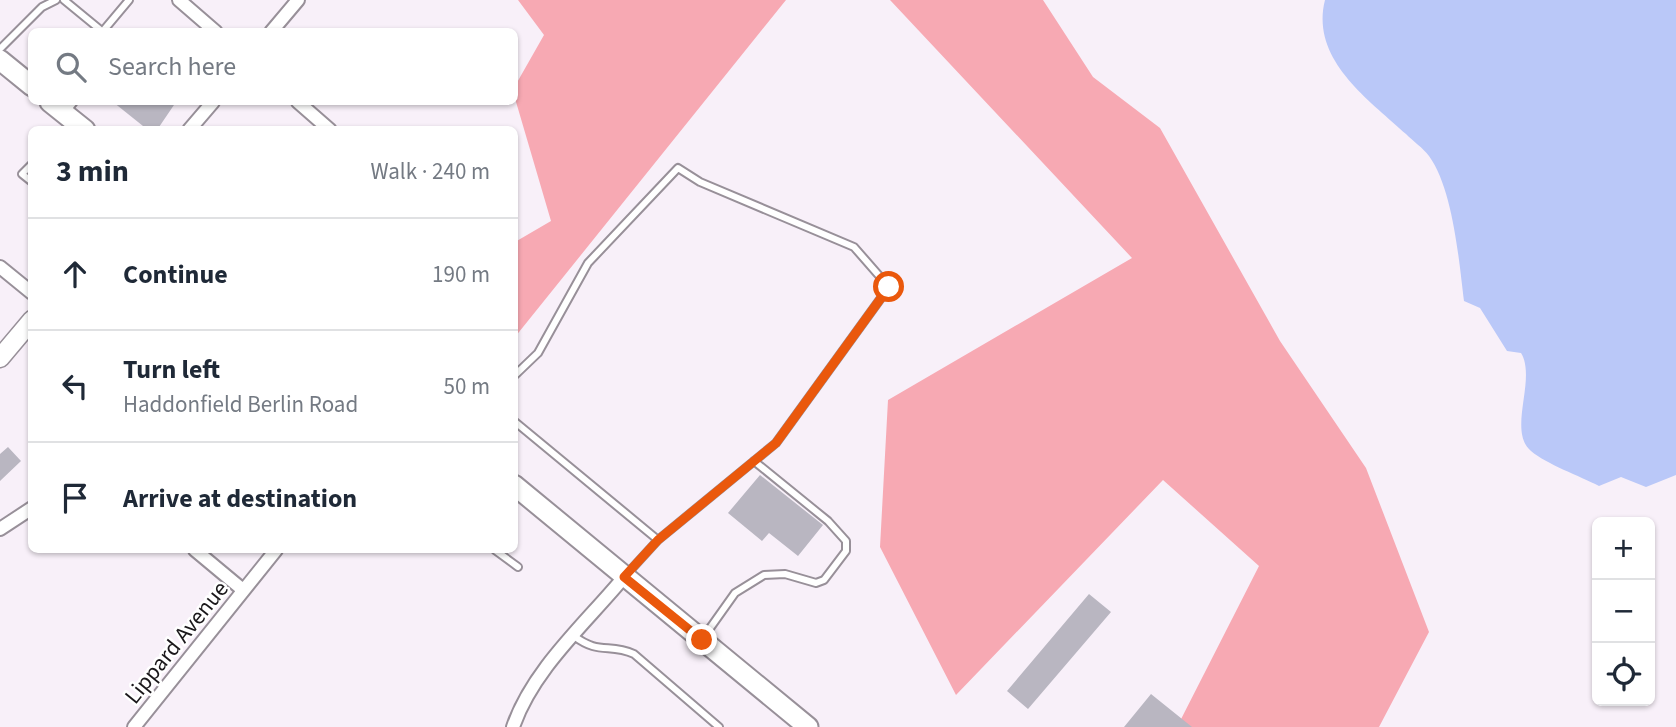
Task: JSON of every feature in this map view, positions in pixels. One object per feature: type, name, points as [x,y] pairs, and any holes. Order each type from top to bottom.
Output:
[{"type":"main road","points":[[0,60],[28,83]]},
{"type":"main road","points":[[63,105],[81,126]]},
{"type":"main road","points":[[518,492],[808,727]]},
{"type":"street","points":[[179,0],[211,28]]},
{"type":"street","points":[[274,28],[298,0]]},
{"type":"street","points":[[192,126],[210,105]]},
{"type":"street","points":[[301,105],[325,126]]},
{"type":"street","points":[[0,267],[28,290]]},
{"type":"street","points":[[0,358],[28,325]]},
{"type":"street","points":[[0,529],[28,511]]},
{"type":"street","points":[[199,553],[243,590]]},
{"type":"street","name":"Lippard Avenue","points":[[134,727],[274,553]]},
{"type":"street","points":[[513,727],[521,703],[624,577]]},
{"type":"lane","points":[[0,49],[42,8],[57,0]]},
{"type":"lane","points":[[64,0],[99,28]]},
{"type":"lane","points":[[106,28],[129,0]]},
{"type":"lane","points":[[518,372],[538,353],[588,263],[678,167],[712,187],[854,247],[889,287],[776,443],[658,540],[624,577]]},
{"type":"lane","points":[[518,424],[658,540]]},
{"type":"lane","points":[[702,640],[736,593],[764,575],[785,574],[816,583],[824,580],[846,551],[846,541],[828,521],[754,461]]},
{"type":"lane","points":[[499,553],[518,567]]},
{"type":"lane","points":[[575,636],[590,648],[620,648],[634,654],[719,727]]},
{"type":"shaded area","points":[[518,0],[786,0],[518,333],[518,240],[551,221],[517,105],[518,81],[544,35]]},
{"type":"shaded area","points":[[890,0],[1043,0],[1093,77],[1160,128],[1280,341],[1366,468],[1429,632],[1379,727],[1177,727],[1259,566],[1163,480],[956,695],[880,547],[888,400],[1132,258]]},
{"type":"water","points":[[1325,0],[1676,0],[1676,475],[1646,487],[1621,477],[1599,486],[1545,461],[1524,442],[1522,418],[1526,376],[1521,353],[1507,351],[1480,308],[1464,301],[1454,226],[1437,170],[1427,153],[1360,92],[1334,59],[1326,41],[1323,21]]},
{"type":"building","points":[[117,105],[174,105],[160,126],[143,126]]},
{"type":"building","points":[[8,447],[21,461],[0,481],[0,454]]},
{"type":"building","points":[[760,475],[823,525],[798,556],[769,533],[762,541],[728,513]]},
{"type":"building","points":[[1089,594],[1111,612],[1028,709],[1007,691]]},
{"type":"building","points":[[1151,694],[1192,727],[1124,727]]},
{"type":"route","points":[[702,640],[624,577],[658,540],[776,443],[889,287]]}]
